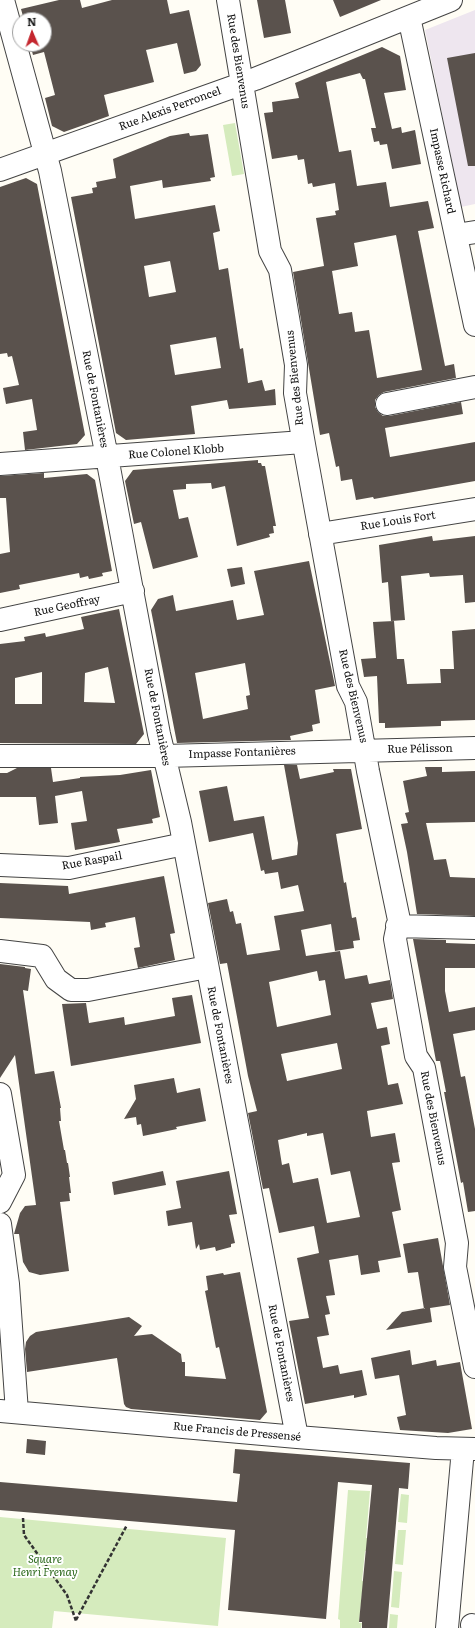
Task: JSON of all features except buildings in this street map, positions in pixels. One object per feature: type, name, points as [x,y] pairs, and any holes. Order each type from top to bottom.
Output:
[{"type":"street","name":"Rue de Fontanières","points":[[3,0],[46,154],[107,457],[164,756],[180,822],[297,1438]]},
{"type":"street","name":"Rue des Bienvenus","points":[[228,0],[270,251],[280,270],[296,365],[295,393],[303,442],[348,686],[356,702],[399,920],[395,939],[416,1056],[424,1068],[457,1243],[455,1267],[475,1367]]},
{"type":"street","name":"Rue Alexis Perroncel","points":[[0,170],[242,84],[451,0]]},
{"type":"street","name":"Impasse Richard","points":[[409,17],[465,234],[475,325]]},
{"type":"street","points":[[387,404],[475,387]]},
{"type":"street","name":"Rue Colonel Klobb","points":[[0,464],[303,442]]},
{"type":"street","name":"Rue Louis Fort","points":[[320,534],[475,508]]},
{"type":"street","name":"Rue Geoffray","points":[[0,620],[133,591]]},
{"type":"street","name":"Rue Pélisson","points":[[365,750],[475,748]]},
{"type":"street","name":"Impasse Fontanières","points":[[0,756],[164,756],[365,750]]},
{"type":"street","name":"Rue Raspail","points":[[0,865],[69,868],[184,844]]},
{"type":"street","points":[[398,926],[475,928]]},
{"type":"street","points":[[0,951],[42,956],[56,979],[71,990],[88,990],[208,967]]},
{"type":"street","points":[[0,1094],[14,1174],[0,1202]]},
{"type":"street","points":[[0,1224],[8,1284],[8,1411]]},
{"type":"street","name":"Rue Francis de Pressensé","points":[[8,1411],[297,1438],[469,1449]]},
{"type":"street","points":[[447,1628],[469,1449]]},
{"type":"path","points":[[23,1518],[24,1535],[67,1595],[76,1621],[127,1525]]},
{"type":"shaded area","points":[[475,10],[475,204],[461,207],[425,30]]},
{"type":"green space","points":[[235,123],[244,174],[232,176],[223,125]]},
{"type":"green space","points":[[348,1490],[370,1491],[366,1538],[369,1538],[368,1551],[365,1551],[362,1581],[365,1581],[362,1593],[359,1623],[362,1623],[361,1628],[340,1628],[340,1620],[338,1619]]},
{"type":"green space","points":[[401,1494],[409,1495],[407,1523],[398,1522]]},
{"type":"green space","name":"Square Henri Frenay","points":[[0,1517],[226,1538],[218,1626],[54,1611],[52,1628],[0,1628]]},
{"type":"green space","points":[[398,1530],[406,1530],[403,1565],[395,1564]]},
{"type":"green space","points":[[394,1571],[402,1572],[399,1608],[391,1607]]},
{"type":"green space","points":[[390,1614],[398,1615],[397,1628],[389,1628]]}]
